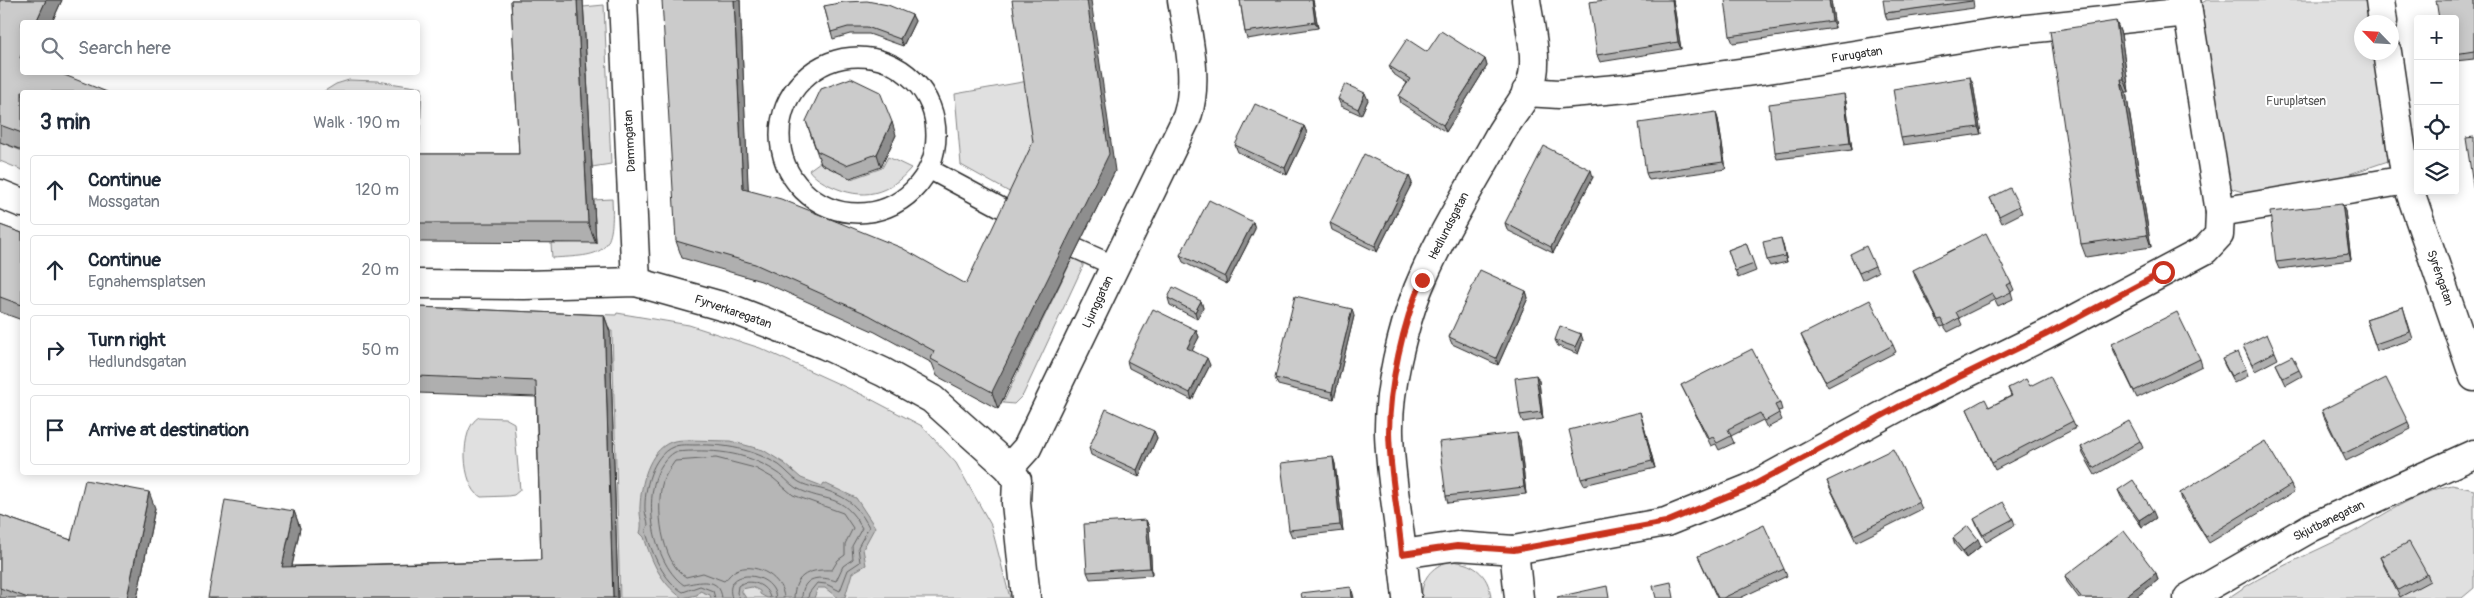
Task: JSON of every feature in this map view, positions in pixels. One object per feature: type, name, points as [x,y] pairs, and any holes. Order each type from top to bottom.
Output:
[{"type":"street","name":"Dammgatan","points":[[624,0],[636,282]]},
{"type":"street","name":"Ljunggatan","points":[[1009,468],[1027,448],[1187,117],[1192,102],[1191,61],[1182,0]]},
{"type":"street","name":"Hedlundsgatan","points":[[1407,598],[1391,462],[1389,431],[1392,396],[1408,320],[1431,260],[1479,168],[1526,92],[1533,76],[1534,62],[1526,0]]},
{"type":"street","points":[[2380,0],[2382,15]]},
{"type":"street","name":"Furugatan","points":[[1526,92],[1559,94],[1628,88],[1761,70],[1998,32],[2187,6]]},
{"type":"street","points":[[1402,554],[1457,546],[1514,550],[1666,522],[1748,488],[1902,405],[2045,335],[2205,250],[2219,235],[2220,212],[2187,6]]},
{"type":"street","points":[[2220,212],[2406,180],[2389,60]]},
{"type":"street","name":"Syréngatan","points":[[2406,180],[2474,377]]},
{"type":"street","points":[[0,194],[20,202]]},
{"type":"street","name":"Fyrverkaregatan","points":[[420,284],[524,285],[636,282],[732,309],[825,345],[883,372],[932,399],[1009,468]]},
{"type":"street","name":"Skjutbanegatan","points":[[2188,598],[2312,527],[2474,454]]},
{"type":"street","points":[[1009,468],[1017,480],[1016,504],[1026,598]]},
{"type":"street","points":[[1514,550],[1518,598]]},
{"type":"lane","points":[[869,57],[900,68],[912,78],[931,105],[936,137],[929,169],[908,195],[880,210],[847,212],[817,202],[798,185],[785,164],[780,132],[788,101],[808,75],[821,66],[836,60],[869,57]]},
{"type":"lane","points":[[929,169],[1013,214]]},
{"type":"lane","points":[[1077,249],[1115,266]]},
{"type":"green space","name":"Furuplatsen","points":[[2207,0],[2365,0],[2368,15],[2354,15],[2354,60],[2375,60],[2391,160],[2341,177],[2249,194],[2233,189],[2226,182],[2198,5]]},
{"type":"green space","points":[[604,5],[611,164],[592,167],[583,7]]},
{"type":"green space","points":[[349,80],[377,81],[422,88],[420,135],[420,90],[326,90],[336,84]]},
{"type":"green space","points":[[1028,81],[1039,159],[1020,198],[961,165],[955,94]]},
{"type":"green space","points":[[0,142],[20,150],[20,169],[0,161]]},
{"type":"green space","points":[[888,157],[911,168],[893,184],[884,190],[874,193],[864,194],[843,191],[821,181],[809,170],[820,162],[851,179],[882,168]]},
{"type":"green space","points":[[612,199],[611,232],[608,242],[602,249],[583,256],[552,258],[551,243],[595,242],[593,200]]},
{"type":"green space","points":[[1076,251],[1083,259],[1083,266],[1023,395],[1014,404],[1003,403]]},
{"type":"green space","points":[[553,313],[616,315],[617,313],[689,325],[760,348],[863,395],[922,426],[956,463],[991,525],[1010,598],[620,598],[612,331],[553,328]]},
{"type":"green space","points":[[479,417],[505,418],[514,423],[520,490],[514,495],[481,497],[474,491],[469,481],[466,470],[466,444],[468,433],[473,423]]},
{"type":"green space","points":[[2452,485],[2474,490],[2474,588],[2462,598],[2228,598],[2242,588],[2350,534],[2412,499]]},
{"type":"green space","points":[[1449,561],[1465,564],[1478,570],[1487,582],[1491,598],[1422,598],[1423,585],[1428,575],[1432,570]]},
{"type":"water","points":[[690,440],[730,441],[763,450],[784,463],[801,478],[822,486],[824,483],[856,498],[875,527],[863,549],[866,565],[852,573],[845,597],[838,598],[825,588],[818,588],[814,598],[767,598],[760,594],[760,591],[752,587],[742,589],[746,598],[711,598],[710,595],[700,591],[697,595],[682,598],[674,592],[662,578],[650,555],[644,537],[640,533],[641,498],[647,469],[657,453],[663,446],[671,442]]},
{"type":"building","points":[[0,0],[46,0],[37,20],[20,20],[20,75],[64,75],[102,90],[20,90],[20,132],[0,125]]},
{"type":"building","points":[[511,0],[577,0],[588,223],[420,223],[420,154],[519,154]]},
{"type":"building","points":[[662,0],[734,0],[743,189],[781,199],[902,248],[966,284],[1033,142],[1012,0],[1087,0],[1109,154],[992,392],[931,359],[934,351],[869,315],[755,264],[676,241]]},
{"type":"building","points":[[1240,0],[1312,0],[1315,22],[1245,32]]},
{"type":"building","points":[[1605,0],[1672,0],[1678,42],[1597,55],[1589,2]]},
{"type":"building","points":[[1725,0],[1829,0],[1832,21],[1730,36]]},
{"type":"building","points":[[1883,0],[1971,0],[1972,1],[1885,13]]},
{"type":"building","points":[[2436,0],[2474,0],[2474,51],[2459,53],[2459,15],[2438,15]]},
{"type":"building","points":[[867,1],[888,5],[912,15],[900,39],[867,27],[848,27],[831,32],[824,6],[844,2]]},
{"type":"building","points":[[2116,21],[2124,79],[2121,79],[2147,235],[2081,244],[2050,31]]},
{"type":"building","points":[[1441,31],[1485,59],[1443,125],[1399,96],[1410,79],[1389,66],[1407,39],[1427,52]]},
{"type":"building","points":[[1970,77],[1978,127],[1901,138],[1893,89]]},
{"type":"building","points":[[851,78],[880,92],[892,122],[877,154],[846,165],[817,151],[806,121],[821,89]]},
{"type":"building","points":[[1345,84],[1365,93],[1358,109],[1338,99]]},
{"type":"building","points":[[1844,94],[1850,143],[1775,152],[1769,104]]},
{"type":"building","points":[[1255,104],[1304,126],[1285,168],[1235,145]]},
{"type":"building","points":[[1716,112],[1723,162],[1646,173],[1639,123]]},
{"type":"building","points":[[2474,137],[2474,192],[2466,138]]},
{"type":"building","points":[[1544,146],[1591,170],[1551,247],[1505,223]]},
{"type":"building","points":[[1364,154],[1409,176],[1375,246],[1330,223]]},
{"type":"building","points":[[2010,188],[2019,206],[1999,216],[1990,198]]},
{"type":"building","points":[[1209,200],[1253,222],[1225,277],[1180,255]]},
{"type":"building","points":[[2342,204],[2349,253],[2276,262],[2270,212]]},
{"type":"building","points":[[0,225],[20,232],[20,304],[0,297]]},
{"type":"building","points":[[1986,233],[2011,283],[2007,285],[2011,292],[1996,299],[1992,293],[1956,312],[1959,318],[1945,326],[1942,319],[1938,320],[1913,270]]},
{"type":"building","points":[[1781,238],[1785,256],[1767,260],[1763,242]]},
{"type":"building","points":[[1746,243],[1754,264],[1735,271],[1728,250]]},
{"type":"building","points":[[1866,246],[1875,266],[1859,273],[1850,254]]},
{"type":"building","points":[[1480,270],[1526,291],[1496,358],[1449,337]]},
{"type":"building","points":[[1173,287],[1201,301],[1195,312],[1168,298]]},
{"type":"building","points":[[1295,296],[1352,309],[1332,392],[1275,378]]},
{"type":"building","points":[[1870,300],[1893,345],[1825,381],[1801,335]]},
{"type":"building","points":[[420,307],[604,315],[613,598],[208,598],[225,500],[294,511],[282,567],[541,560],[536,381],[420,376]]},
{"type":"building","points":[[2403,307],[2410,332],[2375,344],[2366,319]]},
{"type":"building","points":[[1153,309],[1196,330],[1187,348],[1207,358],[1190,393],[1127,361]]},
{"type":"building","points":[[2177,312],[2200,359],[2134,391],[2112,344]]},
{"type":"building","points":[[1560,326],[1581,334],[1575,347],[1555,340]]},
{"type":"building","points":[[2267,334],[2275,352],[2252,364],[2243,346]]},
{"type":"building","points":[[1752,349],[1780,403],[1775,405],[1779,413],[1765,421],[1760,413],[1728,429],[1731,436],[1717,443],[1713,437],[1709,439],[1681,385]]},
{"type":"building","points":[[2238,352],[2246,369],[2231,376],[2222,359]]},
{"type":"building","points":[[2292,356],[2299,370],[2283,378],[2276,364]]},
{"type":"building","points":[[1536,375],[1541,412],[1520,415],[1515,378]]},
{"type":"building","points":[[2050,376],[2073,421],[1992,463],[1967,409],[1985,399],[1989,407],[2012,396],[2008,388],[2026,379],[2030,386]]},
{"type":"building","points":[[2386,378],[2408,422],[2343,454],[2322,410]]},
{"type":"building","points":[[1106,409],[1154,431],[1137,470],[1089,448]]},
{"type":"building","points":[[1640,412],[1652,461],[1581,479],[1569,430]]},
{"type":"building","points":[[2129,421],[2140,441],[2093,468],[2081,447]]},
{"type":"building","points":[[1517,433],[1524,487],[1446,496],[1439,442]]},
{"type":"building","points":[[2265,441],[2291,485],[2206,537],[2180,493]]},
{"type":"building","points":[[1893,449],[1919,502],[1854,535],[1827,481]]},
{"type":"building","points":[[1333,457],[1340,525],[1289,530],[1281,463]]},
{"type":"building","points":[[85,480],[149,492],[127,598],[28,598],[0,588],[0,515],[71,540]]},
{"type":"building","points":[[2133,480],[2153,511],[2139,520],[2118,490]]},
{"type":"building","points":[[2003,502],[2013,519],[1983,535],[1974,519]]},
{"type":"building","points":[[1146,520],[1150,568],[1087,572],[1084,524]]},
{"type":"building","points":[[1764,525],[1784,569],[1723,598],[1718,598],[1698,556]]},
{"type":"building","points":[[1968,526],[1978,539],[1963,551],[1953,538]]},
{"type":"building","points":[[2124,531],[2156,573],[2123,598],[2082,598],[2065,576]]},
{"type":"building","points":[[2409,542],[2427,574],[2398,590],[2380,557]]},
{"type":"building","points":[[1671,582],[1674,598],[1656,598],[1653,586]]},
{"type":"building","points":[[1607,586],[1609,598],[1557,597]]},
{"type":"building","points":[[1351,587],[1352,598],[1302,598],[1301,593]]},
{"type":"route","points":[[1422,280],[1408,320],[1399,358],[1392,396],[1389,431],[1402,554],[1457,546],[1514,550],[1666,522],[1748,488],[1902,405],[2045,335],[2163,272]]}]
